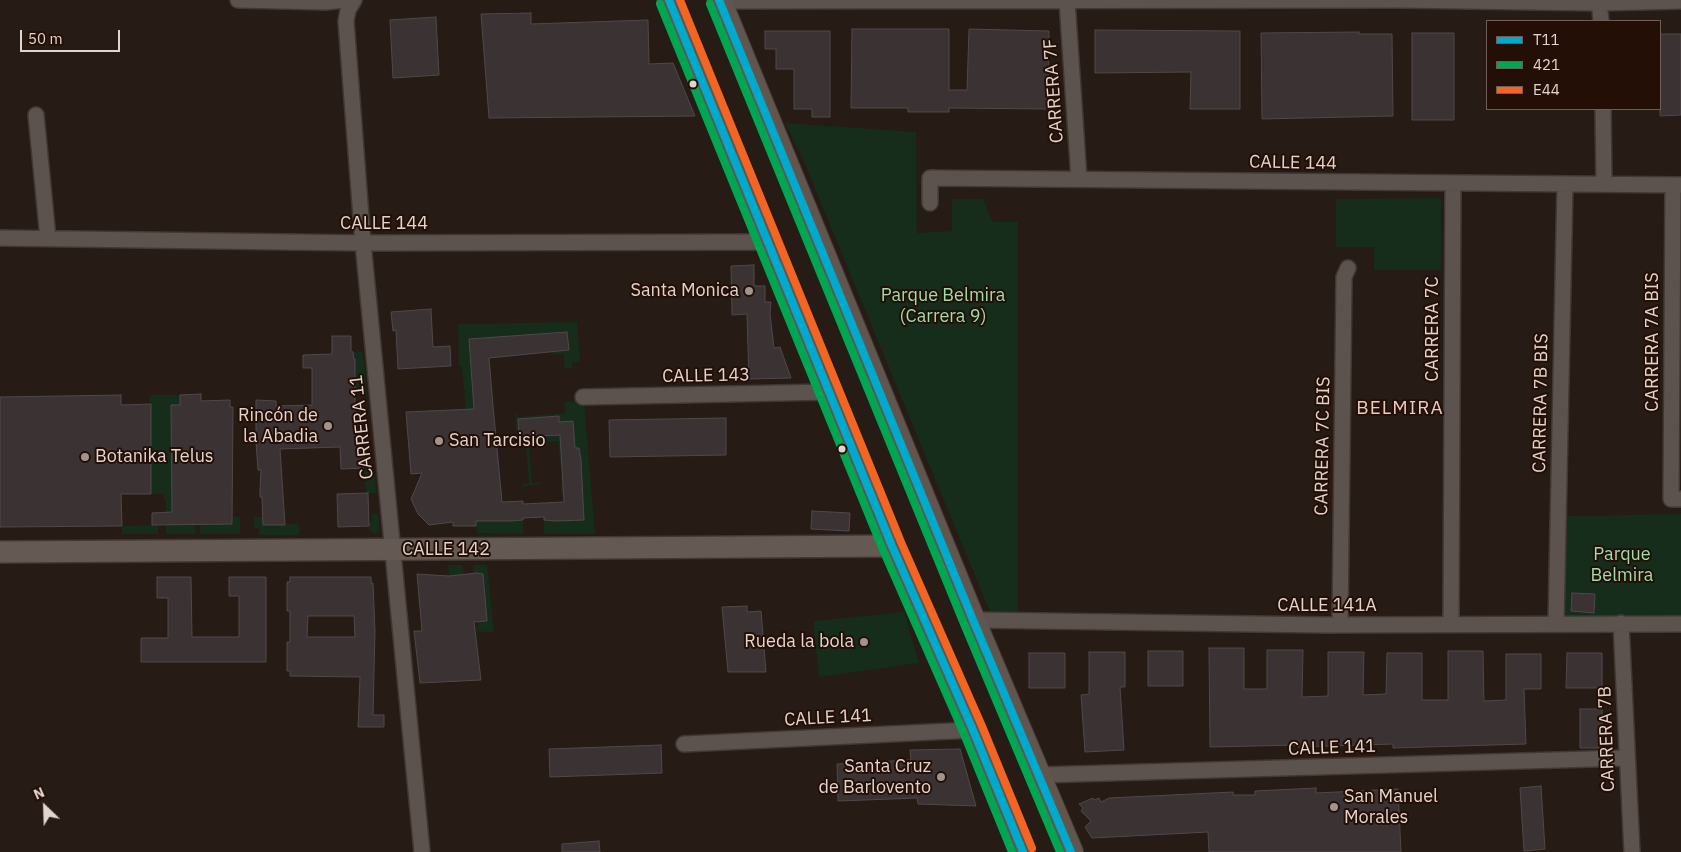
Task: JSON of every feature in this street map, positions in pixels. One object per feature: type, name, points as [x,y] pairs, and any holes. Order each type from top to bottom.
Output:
[{"type":"main road","points":[[670,0],[892,546],[973,730],[1023,852]]},
{"type":"main road","points":[[719,1],[973,620],[1071,852]]},
{"type":"main road","name":"CALLE 142","points":[[0,552],[892,546]]},
{"type":"street","points":[[238,0],[326,2],[344,0]]},
{"type":"street","name":"CARRERA 11","points":[[354,0],[348,10],[346,21],[362,243],[394,550],[422,852]]},
{"type":"street","name":"CARRERA 7F","points":[[1067,0],[1079,179]]},
{"type":"street","points":[[719,1],[1681,1]]},
{"type":"street","points":[[1599,2],[1601,20]]},
{"type":"street","points":[[1603,110],[1604,184]]},
{"type":"street","points":[[36,115],[48,238]]},
{"type":"street","name":"CALLE 144","points":[[930,203],[930,178],[1677,185]]},
{"type":"street","name":"CARRERA 7C","points":[[1451,624],[1453,183]]},
{"type":"street","name":"CARRERA 7B BIS","points":[[1556,624],[1565,184]]},
{"type":"street","name":"CARRERA 7A BIS","points":[[1676,499],[1677,185]]},
{"type":"street","name":"CALLE 144","points":[[0,238],[362,243],[768,242]]},
{"type":"street","name":"CARRERA 7C BIS","points":[[1340,625],[1344,277],[1348,268]]},
{"type":"street","name":"CALLE 143","points":[[583,397],[829,392]]},
{"type":"street","name":"CALLE 141A","points":[[973,620],[1340,625],[1681,624]]},
{"type":"street","name":"CARRERA 7B","points":[[1621,623],[1632,852]]},
{"type":"street","name":"CALLE 141","points":[[684,744],[973,730]]},
{"type":"street","name":"CALLE 141","points":[[1039,775],[1626,758]]},
{"type":"green space","name":"Parque Belmira (Carrera 9)","points":[[785,123],[916,132],[917,233],[952,231],[952,199],[983,199],[993,222],[1018,222],[1018,611],[990,612],[801,155]]},
{"type":"green space","points":[[1441,198],[1441,270],[1374,270],[1374,247],[1336,247],[1336,199]]},
{"type":"green space","points":[[577,322],[580,361],[572,362],[573,368],[565,369],[563,354],[552,354],[552,352],[569,350],[567,332],[469,340],[473,396],[501,486],[502,494],[500,495],[494,521],[523,520],[523,534],[477,533],[462,367],[459,366],[458,324]]},
{"type":"green space","points":[[353,352],[363,352],[367,395],[355,394],[354,376],[356,375]]},
{"type":"green space","points":[[150,395],[180,395],[180,405],[171,406],[172,502],[195,524],[195,534],[166,534],[166,503],[163,494],[151,494]]},
{"type":"green space","points":[[584,401],[595,534],[544,534],[544,520],[584,519],[584,502],[566,502],[566,494],[561,494],[561,484],[563,484],[563,489],[580,459],[579,448],[575,448],[573,421],[559,424],[558,416],[518,419],[519,437],[548,436],[560,432],[567,449],[561,449],[562,463],[560,463],[558,441],[529,443],[532,483],[540,482],[540,484],[523,487],[523,484],[529,483],[526,444],[517,444],[515,410],[518,417],[565,413],[565,402]]},
{"type":"green space","points":[[374,469],[377,493],[366,493],[364,470]]},
{"type":"green space","points":[[372,513],[378,514],[380,529],[375,534],[369,530]]},
{"type":"green space","name":"Parque Belmira","points":[[1681,514],[1681,615],[1562,617],[1567,516]]},
{"type":"green space","points":[[233,516],[240,517],[240,534],[200,534],[200,524],[233,524]]},
{"type":"green space","points":[[254,517],[263,517],[263,525],[299,524],[299,535],[259,535],[259,528],[254,528]]},
{"type":"green space","points":[[158,525],[158,534],[122,534],[122,526]]},
{"type":"green space","points":[[448,565],[463,565],[468,627],[478,626],[478,623],[487,621],[483,575],[473,574],[473,565],[487,565],[494,632],[455,631]]},
{"type":"green space","name":"Rueda la bola","points":[[904,612],[919,663],[819,677],[813,621]]},
{"type":"building","points":[[531,13],[531,24],[648,20],[649,64],[673,63],[695,116],[489,118],[481,14]]},
{"type":"building","points":[[436,17],[439,75],[393,78],[390,20]]},
{"type":"building","points":[[852,29],[949,29],[949,90],[967,90],[969,29],[1049,31],[1048,109],[949,108],[949,112],[908,112],[908,108],[851,108]]},
{"type":"building","points":[[1095,30],[1240,31],[1240,109],[1190,109],[1191,72],[1095,73]]},
{"type":"building","points":[[765,31],[830,31],[830,117],[812,117],[812,109],[794,109],[794,69],[776,69],[776,49],[765,49]]},
{"type":"building","points":[[1359,32],[1359,34],[1392,34],[1393,116],[1262,119],[1261,33]]},
{"type":"building","points":[[1412,33],[1454,33],[1454,120],[1412,120]]},
{"type":"building","points":[[1661,34],[1681,34],[1681,115],[1660,116]]},
{"type":"building","points":[[754,265],[754,286],[765,286],[765,302],[771,302],[770,314],[774,348],[780,347],[791,378],[749,379],[747,314],[732,315],[731,266]]},
{"type":"building","points":[[431,309],[433,347],[450,346],[451,366],[398,369],[396,330],[393,331],[391,312]]},
{"type":"building","points":[[567,332],[569,350],[489,358],[493,406],[502,502],[523,501],[523,504],[564,502],[560,435],[519,437],[518,419],[559,416],[559,422],[573,421],[575,448],[579,448],[581,460],[584,520],[555,521],[544,520],[544,517],[523,518],[523,520],[511,521],[476,521],[476,526],[453,526],[453,522],[429,525],[418,514],[411,499],[422,473],[411,474],[406,412],[474,409],[469,339]]},
{"type":"building","points":[[332,336],[351,336],[351,351],[355,359],[355,404],[360,404],[361,447],[364,447],[364,468],[341,469],[340,447],[280,449],[285,525],[263,525],[262,497],[260,497],[261,470],[258,470],[256,442],[256,400],[276,401],[276,406],[312,405],[312,368],[303,368],[303,355],[332,354]]},
{"type":"building","points":[[201,394],[201,401],[230,400],[230,407],[233,407],[232,524],[152,525],[152,513],[172,512],[171,405],[180,405],[180,395]]},
{"type":"building","points":[[121,395],[121,405],[151,404],[151,494],[121,494],[122,526],[0,527],[0,397]]},
{"type":"building","points":[[726,418],[726,455],[610,457],[609,420]]},
{"type":"building","points":[[368,493],[369,526],[338,527],[337,494]]},
{"type":"building","points":[[812,511],[850,513],[849,531],[811,529]]},
{"type":"building","points":[[417,574],[449,576],[483,574],[487,621],[474,622],[481,680],[420,683],[414,631],[422,631]]},
{"type":"building","points":[[157,577],[191,577],[192,637],[239,637],[239,596],[229,596],[229,577],[266,577],[266,662],[141,662],[141,638],[168,638],[168,598],[157,598]]},
{"type":"building","points":[[290,577],[371,577],[371,583],[373,583],[375,631],[373,715],[384,715],[384,727],[358,727],[360,677],[290,676],[290,671],[287,671],[287,642],[290,642],[290,611],[287,611],[287,582],[290,582]],"holes":[[[308,616],[354,616],[355,637],[307,637]]]},
{"type":"building","points":[[1572,593],[1595,594],[1594,613],[1571,611]]},
{"type":"building","points":[[747,606],[747,612],[761,611],[766,672],[728,672],[722,607]]},
{"type":"building","points":[[1209,648],[1244,648],[1244,689],[1267,689],[1267,650],[1303,650],[1302,697],[1328,696],[1328,652],[1364,652],[1363,695],[1386,694],[1387,653],[1422,653],[1422,700],[1448,700],[1448,651],[1483,651],[1484,701],[1506,700],[1506,654],[1541,654],[1541,689],[1524,689],[1526,744],[1393,748],[1393,744],[1210,747]]},
{"type":"building","points":[[1148,651],[1183,651],[1183,686],[1148,686]]},
{"type":"building","points":[[1089,652],[1125,652],[1125,687],[1120,687],[1124,750],[1085,752],[1081,695],[1089,694]]},
{"type":"building","points":[[1029,653],[1065,653],[1065,688],[1029,688]]},
{"type":"building","points":[[1567,653],[1602,653],[1602,688],[1566,688]]},
{"type":"building","points":[[1580,709],[1602,709],[1603,748],[1580,748]]},
{"type":"building","points":[[661,745],[662,773],[550,777],[549,749]]},
{"type":"building","points":[[960,749],[976,806],[918,804],[917,798],[838,801],[837,764],[911,760],[910,750]]},
{"type":"building","points":[[1541,786],[1545,849],[1524,851],[1520,788]]},
{"type":"building","points":[[1316,788],[1316,793],[1398,789],[1401,852],[1209,852],[1208,832],[1092,838],[1085,827],[1091,821],[1081,811],[1083,808],[1079,804],[1093,798],[1094,800],[1099,798],[1101,802],[1109,798],[1233,792],[1233,795],[1255,795],[1255,791]]},
{"type":"building","points":[[599,841],[600,852],[562,852],[562,844]]},
{"type":"transit line","name":"T11","points":[[669,0],[892,546],[973,730],[1023,852]]},
{"type":"transit line","name":"E44","points":[[680,0],[901,542],[982,726],[1032,848]]},
{"type":"transit line","name":"T11","points":[[719,0],[973,620],[1071,852]]},
{"type":"transit line","name":"421","points":[[660,4],[883,550],[964,734],[1012,852]]},
{"type":"transit line","name":"421","points":[[710,4],[964,624],[1060,852]]},
{"type":"place","name":"Santa Monica","points":[[749,291]]},
{"type":"place","name":"Rincón de la Abadia","points":[[328,426]]},
{"type":"place","name":"San Tarcisio","points":[[439,441]]},
{"type":"place","name":"Botanika Telus","points":[[85,457]]},
{"type":"place","name":"Rueda la bola","points":[[864,642]]},
{"type":"place","name":"Santa Cruz de Barlovento","points":[[941,777]]},
{"type":"place","name":"San Manuel Morales","points":[[1334,807]]},
{"type":"district","name":"BELMIRA","points":[[1400,409]]}]
